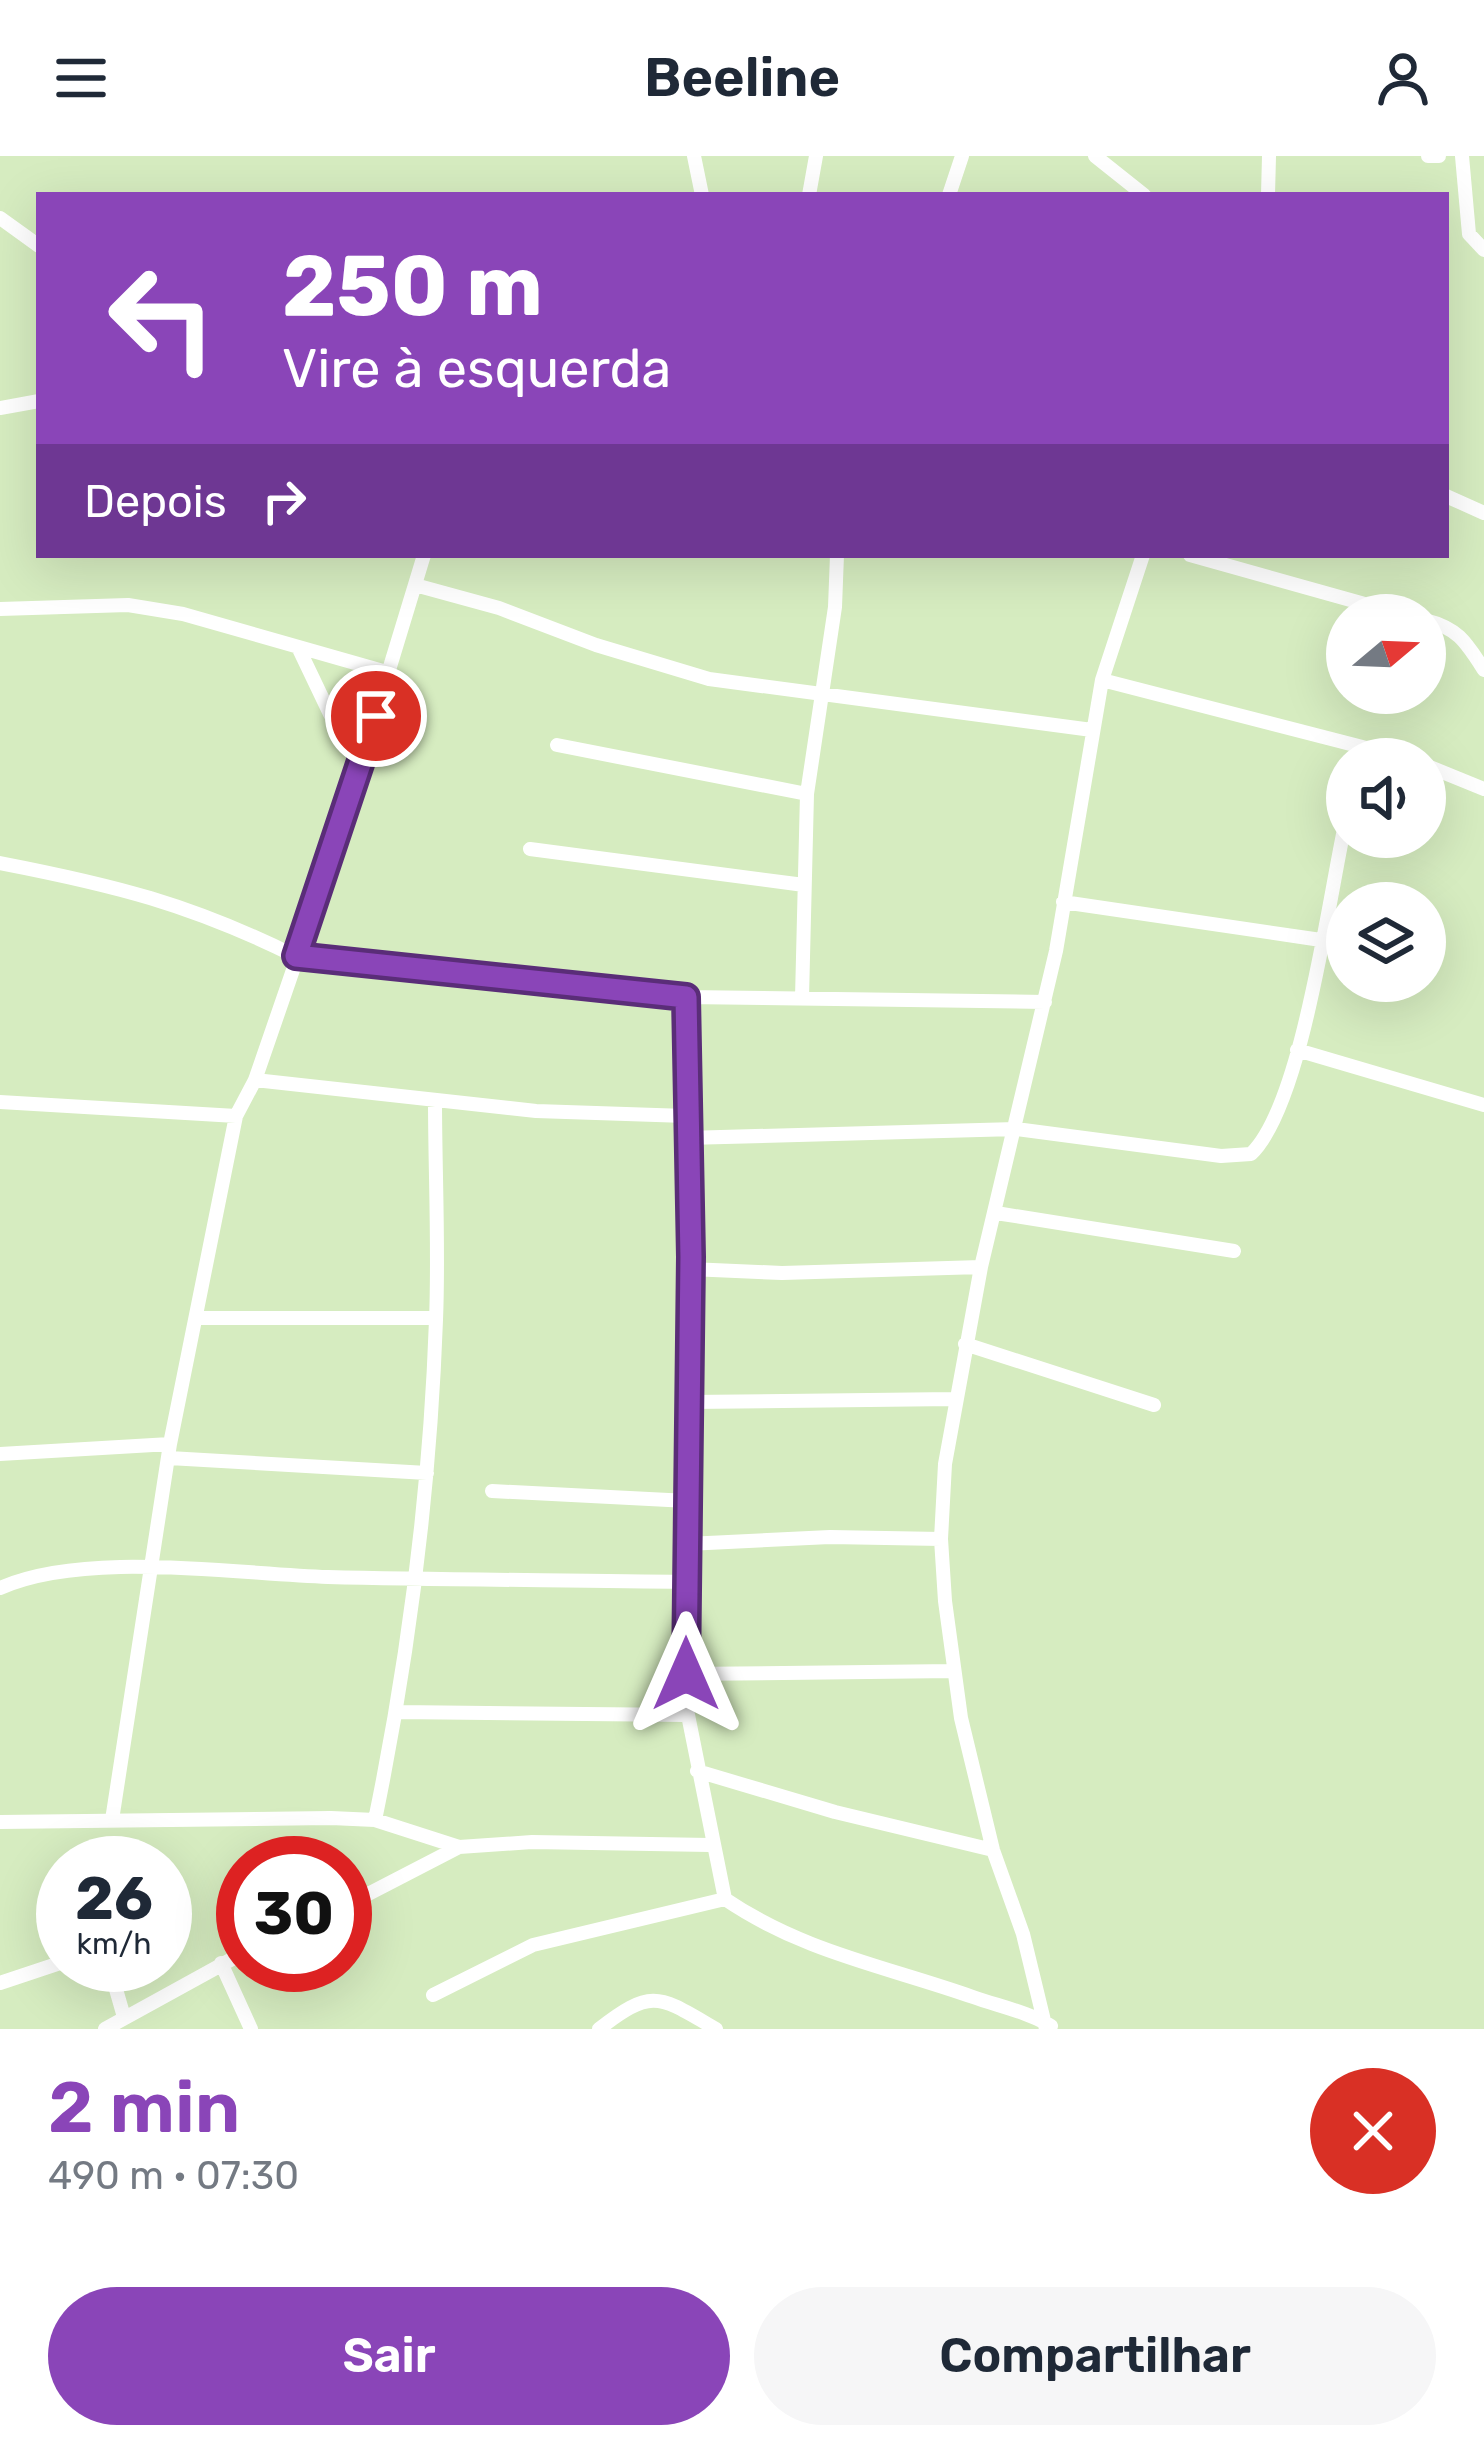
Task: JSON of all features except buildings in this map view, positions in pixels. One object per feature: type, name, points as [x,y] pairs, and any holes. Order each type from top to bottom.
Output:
[{"type":"street","points":[[694,156],[701,192]]},
{"type":"street","points":[[810,192],[816,156]]},
{"type":"street","points":[[950,192],[962,156]]},
{"type":"street","points":[[1095,156],[1140,192]]},
{"type":"street","points":[[1268,192],[1269,156]]},
{"type":"street","points":[[1428,156],[1439,156]]},
{"type":"street","points":[[1462,156],[1469,234],[1484,250]]},
{"type":"street","points":[[0,218],[36,244]]},
{"type":"street","points":[[0,408],[36,402]]},
{"type":"street","points":[[1449,497],[1484,513]]},
{"type":"street","points":[[112,1820],[170,1451],[236,1116],[255,1079],[363,760],[423,558]]},
{"type":"street","points":[[802,998],[807,794],[824,694],[837,558]]},
{"type":"street","points":[[1049,2027],[993,1850],[954,1672],[941,1539],[954,1399],[965,1344],[1045,1002],[1102,680],[1141,558]]},
{"type":"street","points":[[1201,558],[1329,594]]},
{"type":"street","points":[[415,585],[499,608],[596,645],[709,679],[1092,730]]},
{"type":"street","points":[[0,609],[128,605],[183,614],[390,673]]},
{"type":"street","points":[[1446,625],[1463,637],[1484,670]]},
{"type":"street","points":[[298,647],[330,715],[363,760]]},
{"type":"street","points":[[1102,680],[1326,741]]},
{"type":"street","points":[[557,745],[807,794]]},
{"type":"street","points":[[1446,774],[1484,789]]},
{"type":"street","points":[[530,849],[804,885]]},
{"type":"street","points":[[686,1138],[1016,1130],[1220,1156],[1251,1154],[1267,1139],[1298,1050],[1338,858]]},
{"type":"street","points":[[0,863],[152,895],[238,927],[296,956],[686,997],[1045,1002]]},
{"type":"street","points":[[1064,902],[1322,940]]},
{"type":"street","points":[[686,997],[690,1270],[686,1674],[697,1771],[725,1899],[765,1925],[820,1951],[886,1966],[1049,2027]]},
{"type":"street","points":[[1298,1050],[1483,1101]]},
{"type":"street","points":[[255,1079],[572,1114],[686,1116]]},
{"type":"street","points":[[375,1820],[398,1712],[427,1474],[436,1318],[435,1100]]},
{"type":"street","points":[[0,1102],[236,1116]]},
{"type":"street","points":[[996,1213],[1234,1251]]},
{"type":"street","points":[[690,1270],[782,1273],[981,1267]]},
{"type":"street","points":[[198,1318],[436,1318]]},
{"type":"street","points":[[965,1344],[1154,1405]]},
{"type":"street","points":[[690,1402],[954,1399]]},
{"type":"street","points":[[0,1454],[170,1451],[427,1474]]},
{"type":"street","points":[[492,1491],[688,1501]]},
{"type":"street","points":[[687,1544],[830,1537],[941,1539]]},
{"type":"street","points":[[0,1588],[54,1573],[152,1568],[686,1582]]},
{"type":"street","points":[[686,1674],[954,1672]]},
{"type":"street","points":[[398,1712],[688,1715]]},
{"type":"street","points":[[697,1771],[835,1812],[993,1850]]},
{"type":"street","points":[[0,1822],[375,1820],[459,1846],[532,1842],[710,1845]]},
{"type":"street","points":[[372,1892],[459,1846]]},
{"type":"street","points":[[433,1995],[533,1945],[725,1899]]},
{"type":"street","points":[[104,2029],[216,1966]]},
{"type":"street","points":[[0,1983],[36,1971]]},
{"type":"street","points":[[117,1992],[124,2017]]},
{"type":"street","points":[[234,1992],[251,2029]]},
{"type":"street","points":[[598,2029],[635,2000],[648,1998],[716,2029]]},
{"type":"route","points":[[376,716],[296,956],[686,997],[691,1257],[686,1674]]}]
